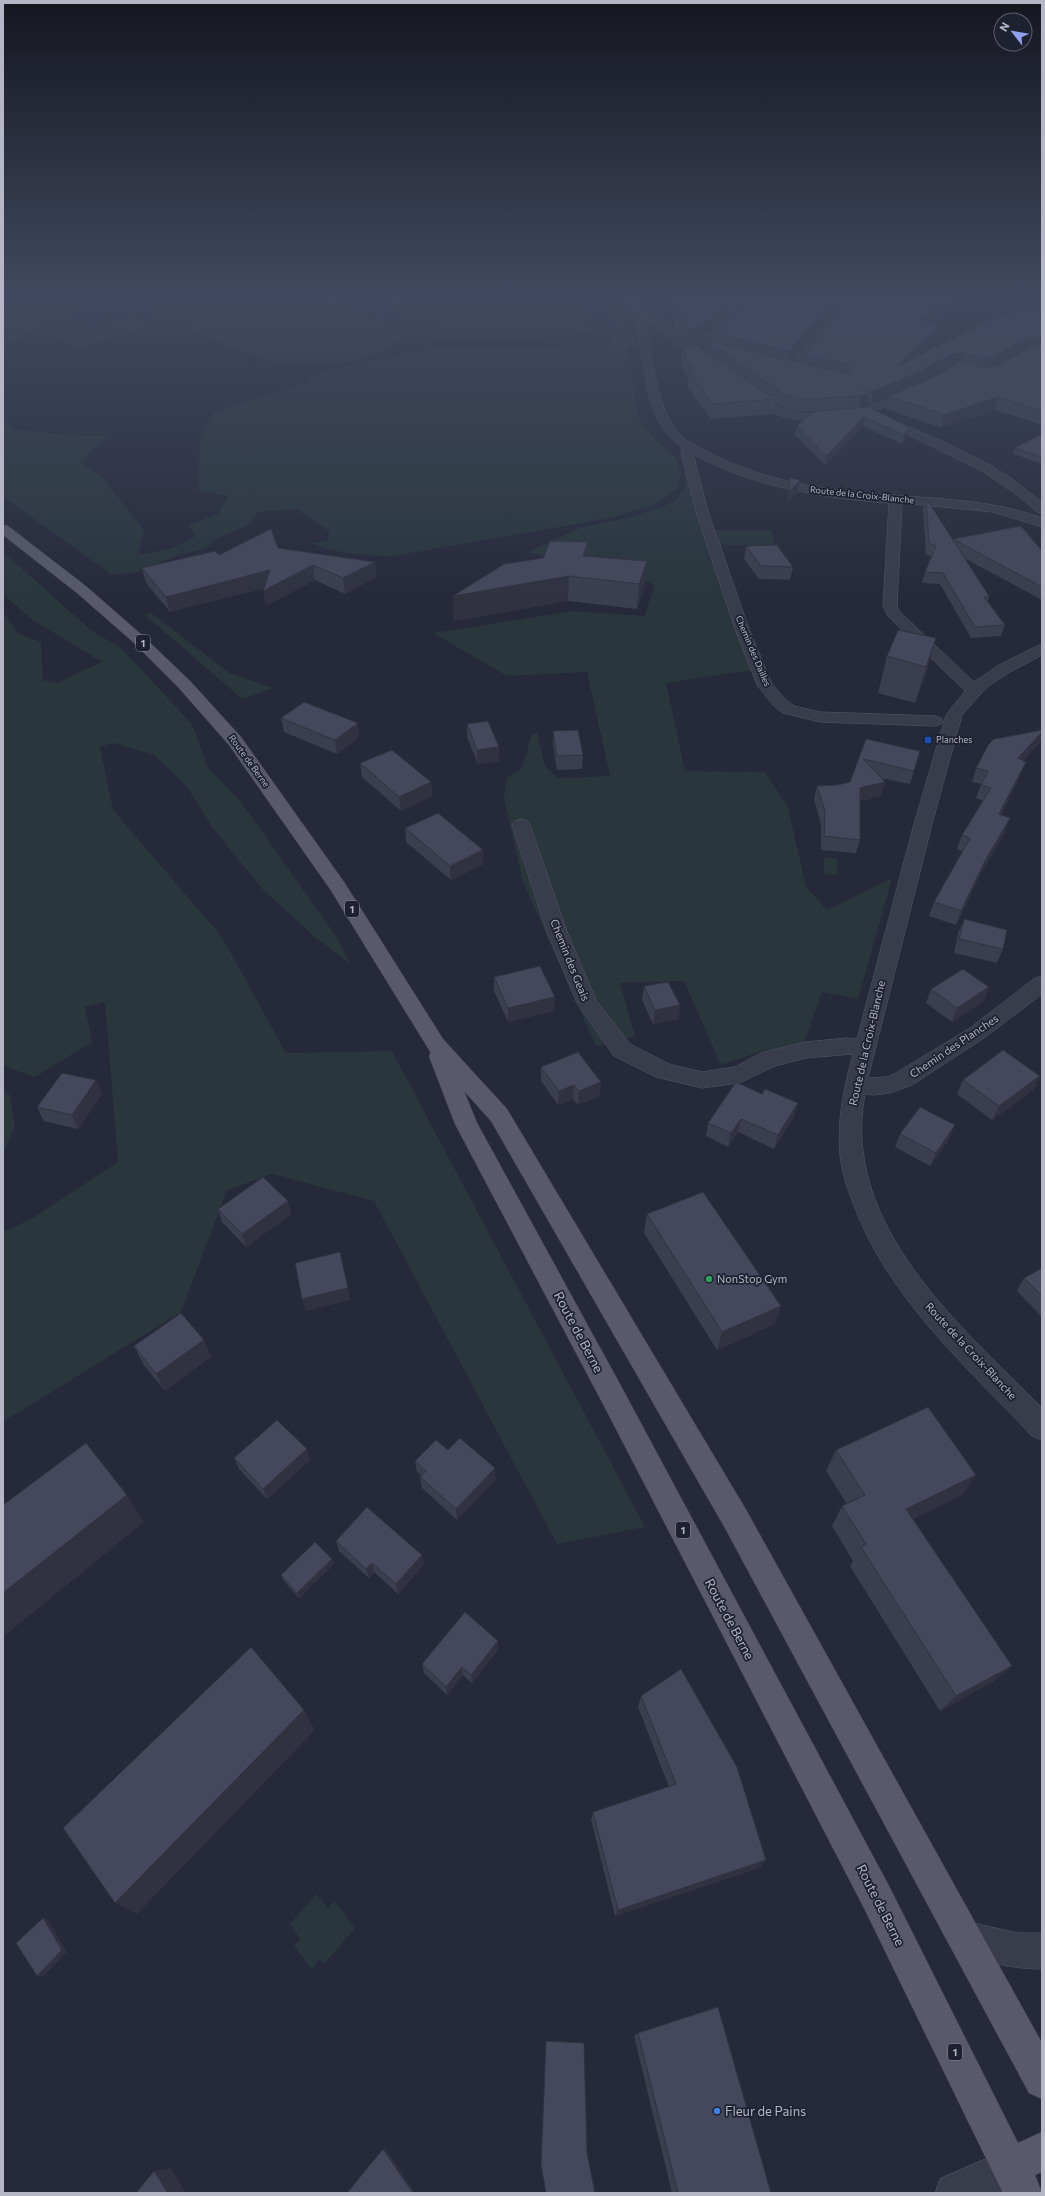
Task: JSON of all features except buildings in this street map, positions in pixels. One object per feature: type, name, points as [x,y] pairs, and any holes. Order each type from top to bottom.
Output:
[{"type":"main road","name":"Route de Berne","points":[[3,529],[82,590],[138,639],[184,684],[235,741],[345,898],[436,1045],[499,1115],[735,1518],[966,1938],[1042,2080]]},
{"type":"main road","name":"Route de Berne","points":[[436,1045],[466,1124],[608,1388],[877,1898],[1025,2170]]},
{"type":"street","name":"Route de la Croix-Blanche","points":[[655,396],[662,418],[672,433],[688,445],[725,465],[754,476],[829,492],[896,500],[990,508],[1041,518]]},
{"type":"street","points":[[756,396],[780,413],[801,416],[861,413],[902,396]]},
{"type":"street","points":[[868,411],[980,464],[1007,480],[1041,518]]},
{"type":"street","name":"Chemin des Dailles","points":[[688,445],[686,453],[702,512],[742,629],[765,685],[780,703],[789,710],[820,717],[935,721]]},
{"type":"street","points":[[896,500],[890,606],[893,613],[972,690]]},
{"type":"street","name":"Route de la Croix-Blanche","points":[[1042,649],[1002,670],[972,690],[954,715],[945,742],[865,1048],[851,1109],[851,1154],[857,1182],[867,1210],[881,1240],[908,1283],[950,1332],[1042,1427]]},
{"type":"street","name":"Chemin des Geais","points":[[521,824],[557,932],[587,1003],[622,1050],[664,1071],[702,1080],[738,1075],[769,1058],[806,1050],[847,1046],[865,1048]]},
{"type":"street","name":"Chemin des Planches","points":[[856,1084],[874,1087],[890,1085],[904,1080],[977,1033],[1042,983]]},
{"type":"street","points":[[966,1938],[1017,1952],[1042,1951]]},
{"type":"street","points":[[954,2193],[1025,2170]]},
{"type":"shaded area","points":[[263,396],[635,396],[639,419],[655,440],[676,458],[680,474],[678,489],[653,505],[610,518],[394,556],[352,554],[331,550],[311,543],[329,540],[329,531],[296,509],[258,512],[248,525],[217,538],[206,548],[177,556],[138,572],[112,575],[3,497],[3,418],[12,429],[83,436],[107,436],[80,462],[103,478],[144,530],[138,555],[172,548],[196,536],[188,525],[218,514],[228,496],[198,490],[200,438],[213,412]]},
{"type":"shaded area","points":[[684,459],[691,491],[695,491],[753,670],[666,683],[685,771],[765,772],[788,807],[806,887],[827,910],[892,878],[858,999],[822,992],[803,1046],[762,1051],[721,1065],[684,981],[620,983],[635,1036],[596,1046],[523,882],[504,799],[506,778],[522,768],[532,734],[537,732],[545,766],[558,778],[610,776],[587,672],[507,676],[433,633],[573,611],[645,616],[654,585],[639,577],[608,566],[526,553],[580,528],[631,517],[675,501],[686,487]]},
{"type":"shaded area","points":[[716,530],[771,530],[775,545],[719,545]]},
{"type":"shaded area","points":[[3,552],[92,631],[121,648],[192,724],[208,768],[241,802],[338,939],[350,964],[315,937],[263,890],[212,827],[187,787],[154,755],[113,743],[100,747],[113,810],[222,937],[286,1053],[392,1051],[645,1527],[557,1544],[374,1201],[272,1174],[227,1190],[181,1312],[3,1422],[3,1232],[31,1219],[118,1162],[105,1002],[85,1007],[92,1042],[35,1077],[3,1066],[3,612],[19,634],[41,642],[43,680],[57,683],[102,662],[31,619],[3,594]]},
{"type":"shaded area","points":[[151,613],[230,673],[274,688],[242,699],[145,615]]},
{"type":"shaded area","points":[[824,857],[837,859],[837,875],[824,874]]},
{"type":"shaded area","points":[[3,1091],[10,1095],[15,1126],[3,1154]]},
{"type":"shaded area","points":[[316,1894],[328,1908],[334,1901],[355,1928],[324,1964],[320,1959],[312,1970],[294,1946],[300,1939],[290,1924]]},
{"type":"place","name":"Planches","points":[[928,740]]},
{"type":"place","name":"NonStop Gym","points":[[709,1279]]},
{"type":"place","name":"Fleur de Pains","points":[[717,2111]]}]
